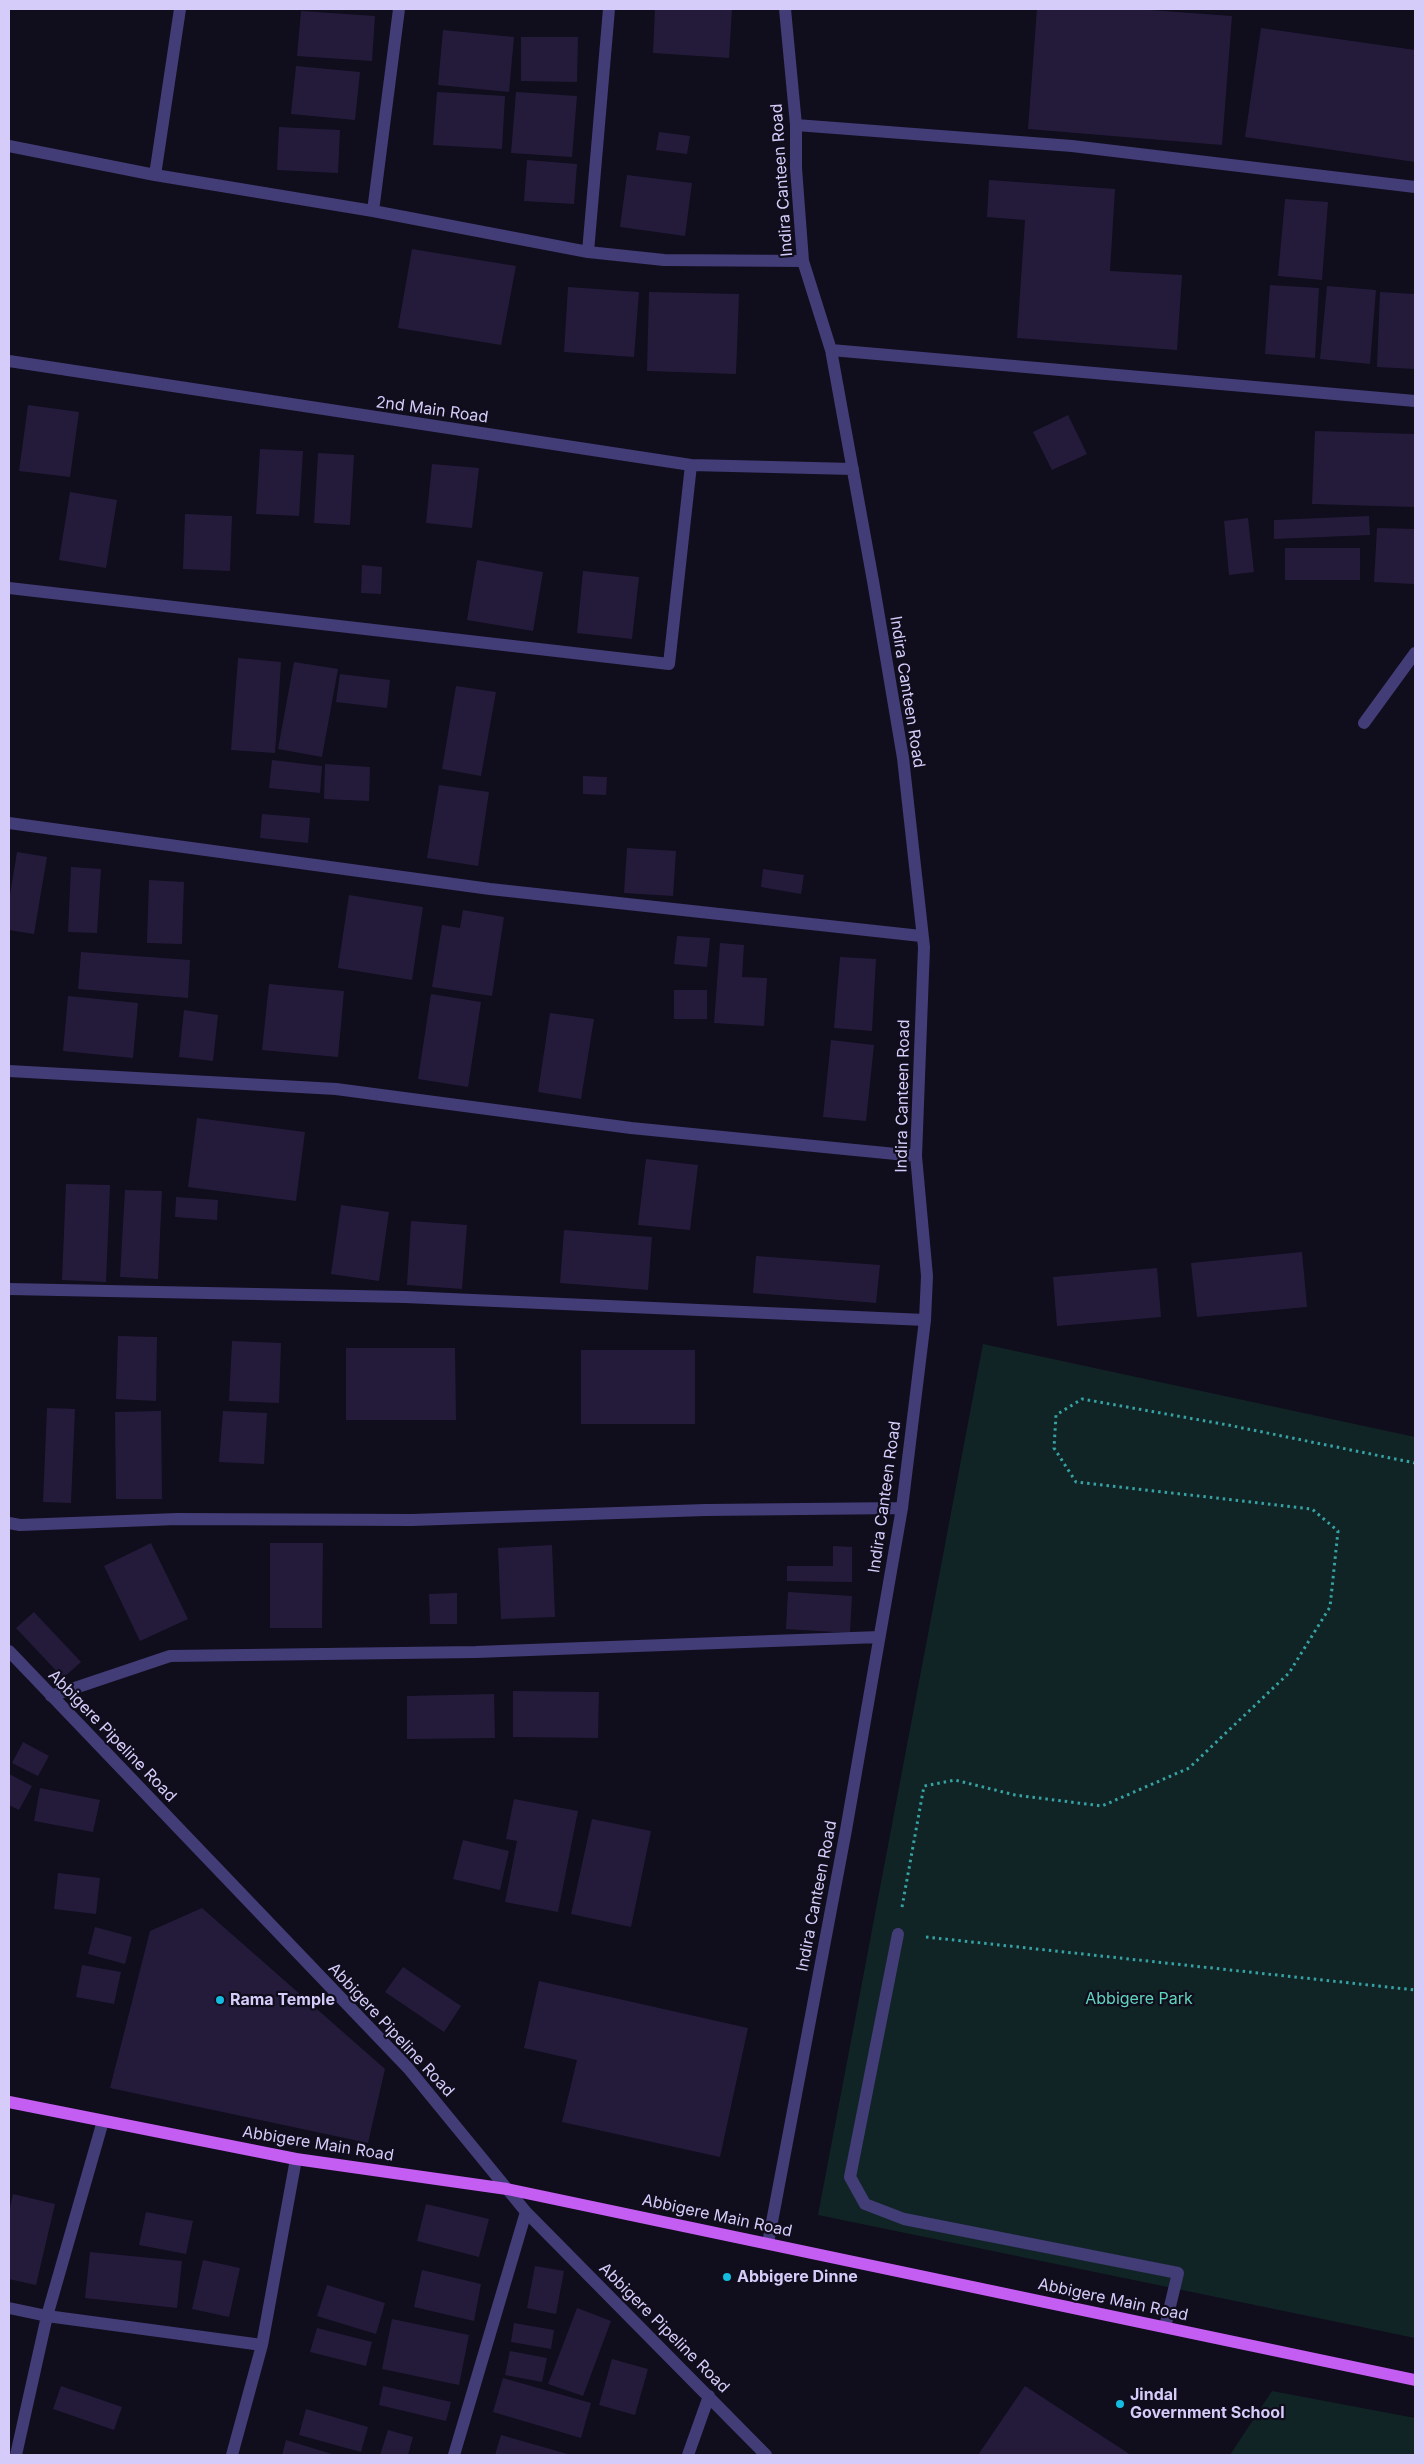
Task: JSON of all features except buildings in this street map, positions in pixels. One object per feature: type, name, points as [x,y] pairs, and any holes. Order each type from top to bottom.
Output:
[{"type":"main road","name":"Abbigere Main Road","points":[[9,2102],[296,2159],[507,2189],[1415,2380]]},
{"type":"street","points":[[155,175],[180,9]]},
{"type":"street","points":[[373,210],[399,9]]},
{"type":"street","points":[[588,252],[609,9]]},
{"type":"street","name":"Indira Canteen Road","points":[[768,2243],[844,1840],[902,1508],[925,1320],[927,1276],[916,1156],[924,947],[921,936],[902,758],[852,469],[831,350],[803,261],[796,168],[796,125],[785,9]]},
{"type":"street","points":[[796,125],[1072,146],[1415,187]]},
{"type":"street","points":[[9,146],[155,175],[373,210],[588,252],[664,260],[803,261]]},
{"type":"street","points":[[831,350],[1415,402]]},
{"type":"street","name":"2nd Main Road","points":[[9,361],[691,465],[852,469]]},
{"type":"street","points":[[9,588],[669,664],[691,465]]},
{"type":"street","points":[[1364,722],[1415,653]]},
{"type":"street","points":[[9,823],[490,889],[921,936]]},
{"type":"street","points":[[9,1070],[336,1089],[631,1128],[916,1156]]},
{"type":"street","points":[[9,1289],[405,1297],[925,1320]]},
{"type":"street","points":[[9,1523],[20,1525],[177,1519],[412,1520],[705,1510],[902,1508]]},
{"type":"street","points":[[51,1696],[170,1656],[476,1652],[879,1637]]},
{"type":"street","name":"Abbigere Pipeline Road","points":[[9,1651],[408,2068],[526,2212],[766,2455]]},
{"type":"street","points":[[898,1934],[850,2177],[865,2204],[904,2220],[1178,2273],[1165,2327]]},
{"type":"street","points":[[16,2455],[46,2316],[103,2121]]},
{"type":"street","points":[[232,2455],[262,2344],[296,2159]]},
{"type":"street","points":[[454,2455],[526,2212]]},
{"type":"street","points":[[9,2308],[46,2316],[262,2344]]},
{"type":"street","points":[[688,2455],[709,2396]]},
{"type":"path","points":[[1415,1463],[1228,1424],[1082,1399],[1056,1415],[1054,1448],[1076,1482],[1312,1509],[1338,1531],[1330,1607],[1289,1673],[1189,1768],[1102,1806],[1015,1795],[955,1780],[924,1786],[898,1934],[1415,1990]]},
{"type":"green space","name":"Abbigere Park","points":[[983,1344],[1415,1437],[1415,2338],[818,2215]]},
{"type":"green space","points":[[1272,2391],[1415,2418],[1415,2455],[1230,2455]]},
{"type":"place","name":"Rama Temple","points":[[220,2000]]},
{"type":"place","name":"Abbigere Dinne","points":[[727,2277]]},
{"type":"place","name":"Jindal Government School","points":[[1120,2404]]}]
